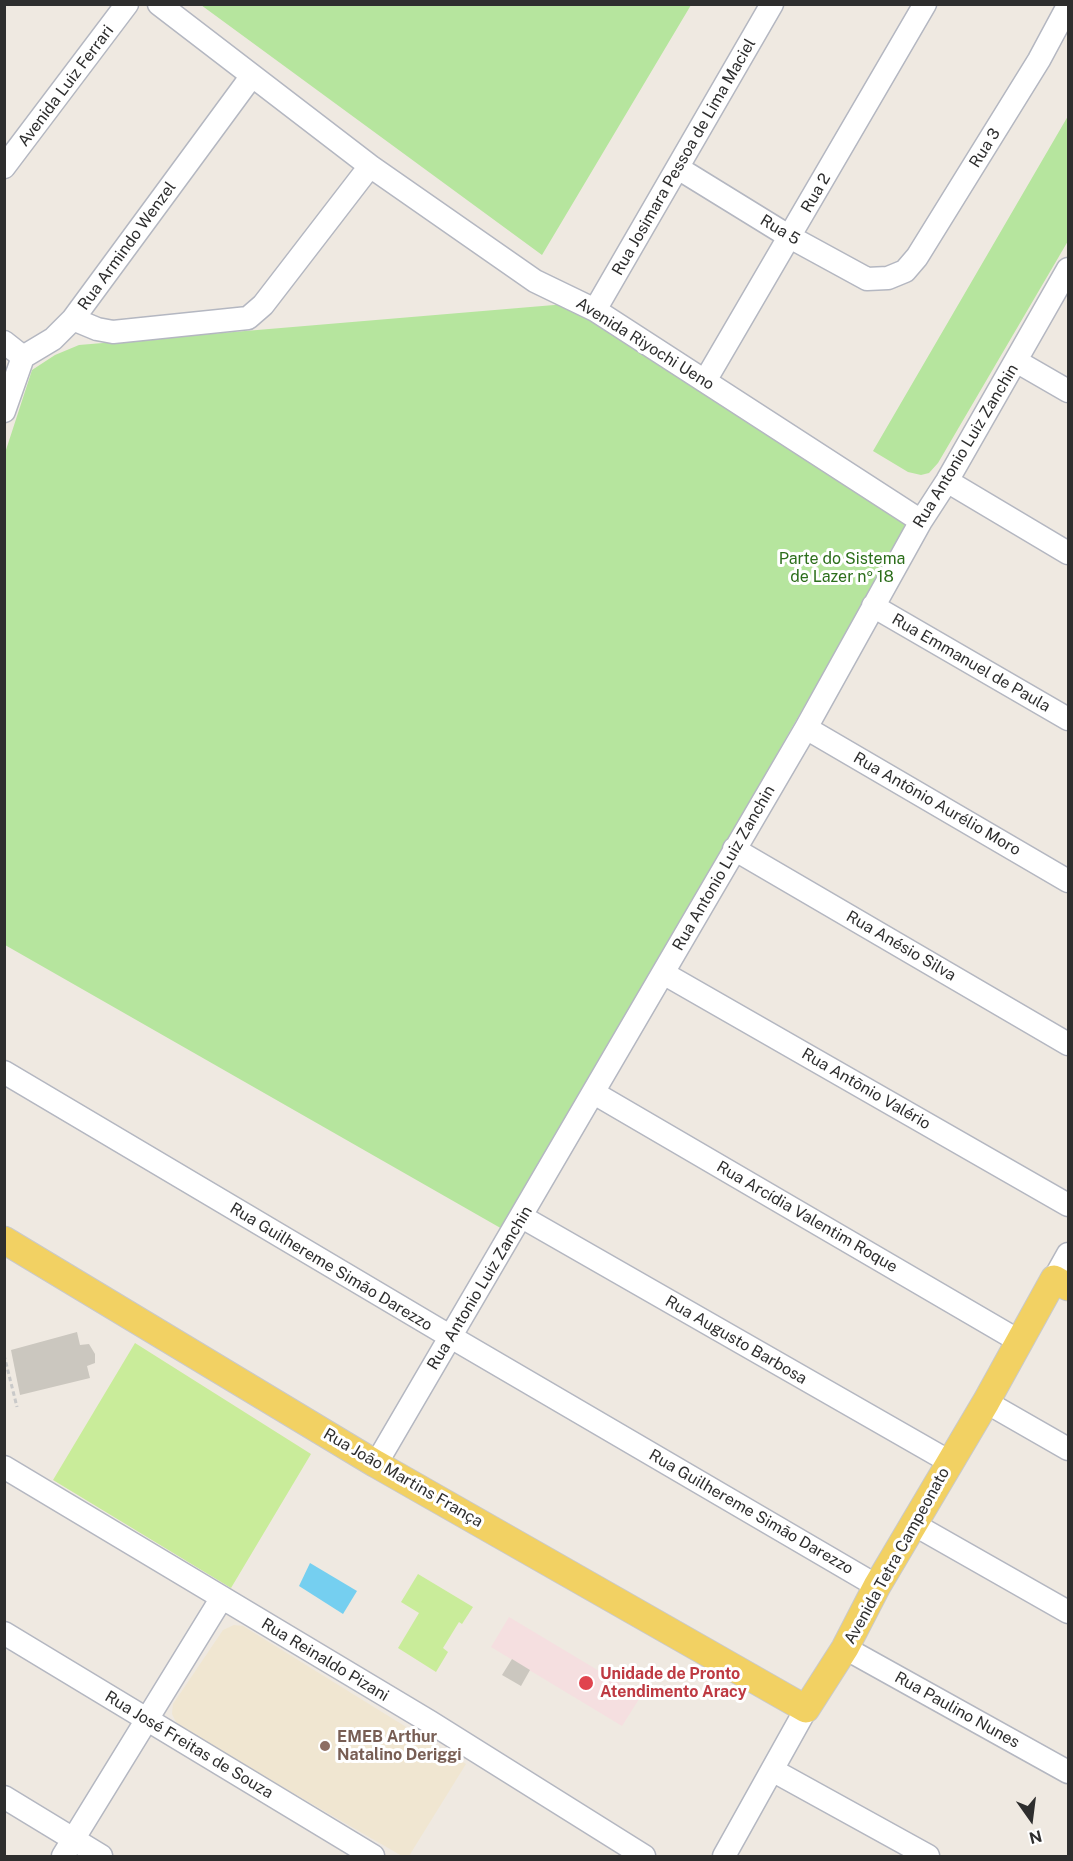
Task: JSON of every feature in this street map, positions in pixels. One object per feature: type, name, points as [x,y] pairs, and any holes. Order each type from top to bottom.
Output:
[{"type":"main road","name":"Rua João Martins França","points":[[4,1240],[376,1464],[807,1709]]},
{"type":"main road","name":"Avenida Tetra Campeonato","points":[[807,1709],[845,1648],[877,1586],[915,1525],[1019,1341],[1061,1283]]},
{"type":"street","name":"Avenida Luiz Ferrari","points":[[4,167],[127,4]]},
{"type":"street","name":"Avenida Riyochi Ueno","points":[[159,4],[370,166],[536,280],[595,310],[921,521]]},
{"type":"street","name":"Rua Josimara Pessoa de Lima Maciel","points":[[595,310],[772,4]]},
{"type":"street","name":"Rua 2","points":[[705,381],[925,4]]},
{"type":"street","name":"Rua 3","points":[[888,279],[905,271],[917,256],[1040,60],[1068,6]]},
{"type":"street","name":"Rua Armindo Wenzel","points":[[24,357],[53,339],[73,319],[252,76]]},
{"type":"street","points":[[73,319],[87,326],[113,332],[248,318],[263,305],[370,166]]},
{"type":"street","name":"Rua 5","points":[[678,168],[790,237],[867,279],[888,279]]},
{"type":"street","name":"Rua Antonio Luiz Zanchin","points":[[376,1464],[806,728],[921,521],[947,481],[1068,269]]},
{"type":"street","points":[[4,342],[24,357],[4,411]]},
{"type":"street","points":[[1016,361],[1068,391]]},
{"type":"street","points":[[947,481],[1068,553]]},
{"type":"street","name":"Rua Emmanuel de Paula","points":[[873,606],[1068,719]]},
{"type":"street","name":"Rua Antõnio Aurélio Moro","points":[[806,728],[1068,881]]},
{"type":"street","name":"Rua Anésio Silva","points":[[734,849],[1068,1044]]},
{"type":"street","name":"Rua Antõnio Valério","points":[[663,973],[1068,1205]]},
{"type":"street","name":"Rua Guilhereme Simão Darezzo","points":[[4,1072],[450,1337],[877,1586]]},
{"type":"street","name":"Rua Arcídia Valentim Roque","points":[[594,1093],[1019,1341]]},
{"type":"street","name":"Rua Augusto Barbosa","points":[[522,1217],[950,1462]]},
{"type":"street","name":"Avenida Tetra Campeonato","points":[[1061,1283],[1068,1254]]},
{"type":"street","points":[[986,1402],[1068,1449]]},
{"type":"street","name":"Rua Reinaldo Pizani","points":[[4,1467],[221,1599],[430,1722],[644,1857]]},
{"type":"street","points":[[915,1525],[1068,1612]]},
{"type":"street","points":[[68,1848],[221,1599]]},
{"type":"street","name":"Rua José Freitas de Souza","points":[[4,1633],[373,1857]]},
{"type":"street","name":"Rua Paulino Nunes","points":[[845,1648],[1068,1772]]},
{"type":"street","name":"Avenida Tetra Campeonato","points":[[724,1857],[807,1709]]},
{"type":"street","points":[[774,1771],[928,1857]]},
{"type":"street","points":[[4,1797],[68,1848],[101,1857]]},
{"type":"path","points":[[4,1355],[17,1407]]},
{"type":"shaded area","name":"Unidade de Pronto Atendimento Aracy","points":[[509,1617],[641,1696],[622,1726],[491,1647]]},
{"type":"shaded area","name":"EMEB Arthur Natalino Deriggi","points":[[234,1625],[243,1626],[466,1764],[409,1856],[402,1856],[182,1729],[176,1722],[172,1714],[173,1704],[223,1630]]},
{"type":"green space","points":[[201,5],[691,5],[542,255]]},
{"type":"green space","points":[[1068,116],[1068,241],[938,463],[929,473],[921,475],[908,472],[873,451]]},
{"type":"green space","name":"Parte do Sistema de Lazer nº 18","points":[[566,304],[905,523],[903,534],[504,1230],[5,945],[5,453],[32,370],[55,355],[79,345]]},
{"type":"green space","points":[[135,1343],[311,1454],[231,1588],[53,1480]]},
{"type":"green space","points":[[418,1574],[473,1607],[462,1624],[459,1622],[443,1648],[448,1652],[436,1672],[398,1648],[419,1613],[401,1602]]},
{"type":"water","points":[[310,1563],[357,1591],[343,1614],[299,1586]]},
{"type":"building","points":[[77,1332],[80,1345],[89,1344],[95,1354],[95,1363],[87,1366],[90,1378],[20,1395],[11,1350]]},
{"type":"building","points":[[512,1659],[530,1670],[521,1686],[502,1675]]},
{"type":"place","name":"Unidade de Pronto Atendimento Aracy","points":[[586,1683]]},
{"type":"place","name":"EMEB Arthur Natalino Deriggi","points":[[325,1746]]}]
